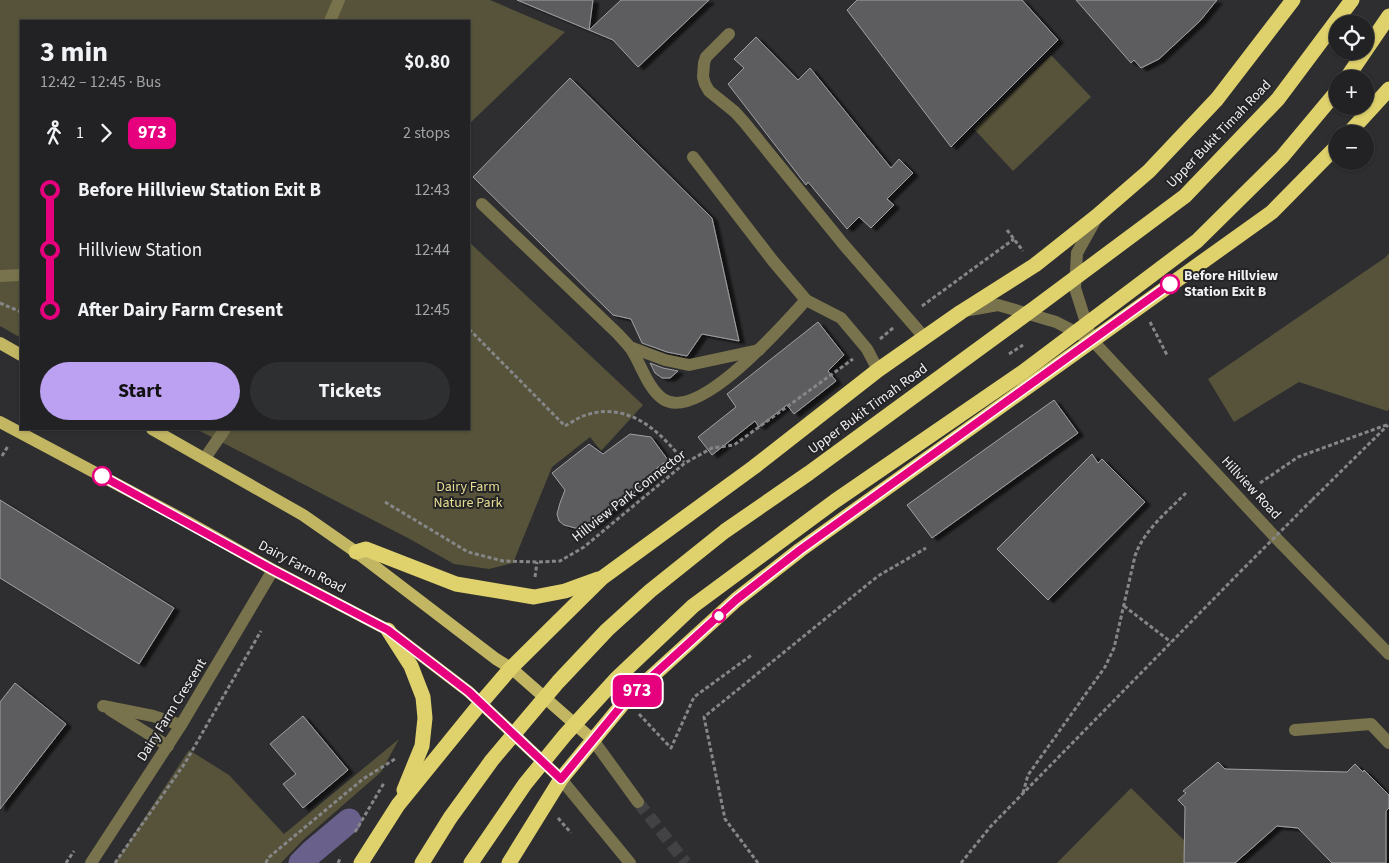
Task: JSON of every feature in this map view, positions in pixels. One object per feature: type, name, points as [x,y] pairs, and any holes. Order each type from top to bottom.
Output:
[{"type":"highway","points":[[361,863],[398,805],[480,704],[511,668],[602,578],[754,467],[878,370],[961,312],[1035,265],[1097,216],[1149,171],[1217,99],[1292,0]]},
{"type":"highway","name":"Upper Bukit Timah Road","points":[[422,863],[450,818],[492,760],[558,682],[607,630],[650,591],[725,531],[809,473],[1184,196],[1278,99],[1352,0]]},
{"type":"highway","points":[[1352,70],[1389,16]]},
{"type":"highway","points":[[1356,125],[1389,88]]},
{"type":"highway","points":[[471,863],[525,784],[566,735],[616,679],[694,606],[835,502],[1031,366],[1197,241],[1282,157],[1329,101]]},
{"type":"highway","points":[[509,863],[561,779],[626,700],[736,600],[800,550],[1272,212],[1329,154]]},
{"type":"highway","points":[[356,552],[366,549],[456,584],[534,596],[565,591],[602,578]]},
{"type":"highway","points":[[388,630],[411,666],[423,697],[425,718],[422,746],[398,805]]},
{"type":"main road","points":[[0,343],[20,354]]},
{"type":"main road","name":"Dairy Farm Road","points":[[0,422],[388,630],[469,692],[561,779]]},
{"type":"main road","points":[[154,430],[303,515],[356,552],[496,659],[511,668],[593,740]]},
{"type":"street","points":[[330,20],[339,0]]},
{"type":"street","points":[[729,34],[706,57],[703,70],[704,84],[744,122],[844,245],[925,338]]},
{"type":"street","points":[[693,157],[773,261],[806,300],[841,318],[867,349],[878,370]]},
{"type":"street","points":[[482,204],[630,347],[658,395],[671,403],[678,404],[691,401],[720,384],[759,350],[806,300]]},
{"type":"street","points":[[1093,341],[1075,288],[1077,253],[1097,216]]},
{"type":"street","points":[[0,276],[20,275]]},
{"type":"street","points":[[961,312],[998,305],[1056,322],[1093,341]]},
{"type":"street","name":"Hillview Road","points":[[1093,341],[1275,536],[1389,654]]},
{"type":"street","points":[[630,347],[665,360],[689,365],[759,350]]},
{"type":"street","points":[[205,458],[224,430]]},
{"type":"street","name":"Dairy Farm Crescent","points":[[91,863],[168,746],[273,570]]},
{"type":"street","points":[[168,746],[103,706],[153,716],[181,725]]},
{"type":"street","points":[[1295,730],[1371,724],[1389,743]]},
{"type":"street","points":[[593,740],[638,802]]},
{"type":"street","points":[[561,779],[630,863]]},
{"type":"path","name":"Hillview Park Connector","points":[[385,502],[468,552],[503,560],[560,561],[584,547],[685,464],[712,448],[734,445],[867,349],[907,317],[1014,239],[1007,230]]},
{"type":"path","points":[[0,302],[20,312]]},
{"type":"path","points":[[470,330],[565,426],[584,415],[601,412],[633,416],[654,429],[685,464]]},
{"type":"path","points":[[1260,483],[1298,457],[1389,424]]},
{"type":"path","points":[[960,863],[991,826],[1022,794],[1240,572],[1389,424]]},
{"type":"path","points":[[2,456],[8,446]]},
{"type":"path","points":[[1022,794],[1028,775],[1105,667],[1114,648],[1135,556],[1140,542],[1186,493]]},
{"type":"path","points":[[758,863],[725,819],[704,717],[878,576],[926,548]]},
{"type":"path","points":[[1124,606],[1171,642]]},
{"type":"path","points":[[671,748],[694,697],[753,654]]},
{"type":"path","points":[[266,863],[268,858],[363,780],[402,754],[397,763]]},
{"type":"path","points":[[353,835],[386,780]]},
{"type":"path","points":[[338,863],[345,849]]},
{"type":"green space","points":[[0,0],[490,0],[565,32],[470,123],[470,20],[20,20],[20,337],[0,326]]},
{"type":"green space","points":[[1051,55],[1091,97],[1013,171],[974,129]]},
{"type":"green space","name":"Dairy Farm Nature Park","points":[[470,243],[643,405],[601,451],[590,437],[552,467],[513,563],[489,569],[454,564],[408,538],[198,430],[470,430]]},
{"type":"green space","points":[[1389,253],[1389,409],[1387,411],[1299,382],[1234,422],[1208,379],[1386,257]]},
{"type":"green space","points":[[399,739],[381,772],[303,840],[281,863],[115,863],[189,750],[229,775],[284,834]]},
{"type":"green space","points":[[1131,788],[1207,863],[1057,863]]},
{"type":"building","points":[[517,0],[593,0],[589,30]]},
{"type":"building","points":[[621,0],[709,0],[638,67],[613,40],[589,30]]},
{"type":"building","points":[[857,0],[1022,0],[1058,40],[951,147],[847,10]]},
{"type":"building","points":[[1076,0],[1217,0],[1200,21],[1159,59],[1141,68],[1134,60],[1131,63]]},
{"type":"building","points":[[756,37],[798,80],[810,68],[891,168],[899,159],[913,173],[887,199],[894,205],[871,228],[859,217],[847,229],[808,182],[806,185],[728,84],[744,68],[734,59]]},
{"type":"building","points":[[570,78],[712,218],[739,341],[702,334],[687,356],[667,352],[642,343],[631,319],[613,315],[473,177]]},
{"type":"building","points":[[818,322],[844,355],[828,371],[836,381],[794,414],[787,405],[759,427],[755,421],[712,455],[698,437],[736,407],[727,394]]},
{"type":"building","points":[[650,363],[678,371],[670,378],[662,378],[655,373]]},
{"type":"building","points":[[1054,400],[1078,433],[932,538],[907,505]]},
{"type":"building","points":[[630,434],[651,437],[668,460],[657,468],[656,474],[651,479],[594,525],[579,529],[564,525],[559,521],[557,514],[565,490],[552,473],[589,444],[603,454]]},
{"type":"building","points":[[1092,454],[1098,463],[1102,459],[1145,502],[1048,600],[997,549]]},
{"type":"building","points":[[0,500],[174,608],[139,664],[0,578]]},
{"type":"building","points":[[15,683],[66,724],[0,809],[0,702]]},
{"type":"building","points":[[303,716],[348,770],[303,808],[283,784],[296,774],[270,744]]},
{"type":"building","points":[[1218,762],[1225,769],[1347,772],[1355,764],[1363,772],[1364,770],[1389,795],[1389,808],[1386,811],[1386,863],[1332,863],[1298,828],[1277,826],[1235,863],[1184,863],[1185,807],[1178,800],[1186,793],[1183,791]]},
{"type":"waterway","points":[[301,863],[349,821]]},
{"type":"tunnel","points":[[638,802],[686,863]]},
{"type":"bus line","name":"973","points":[[102,476],[273,570],[388,630],[469,692],[561,779],[626,700],[736,600],[800,550],[1066,361],[1170,284]]},
{"type":"place","name":"Before Hillview Station Exit B","points":[[1170,284]]}]
